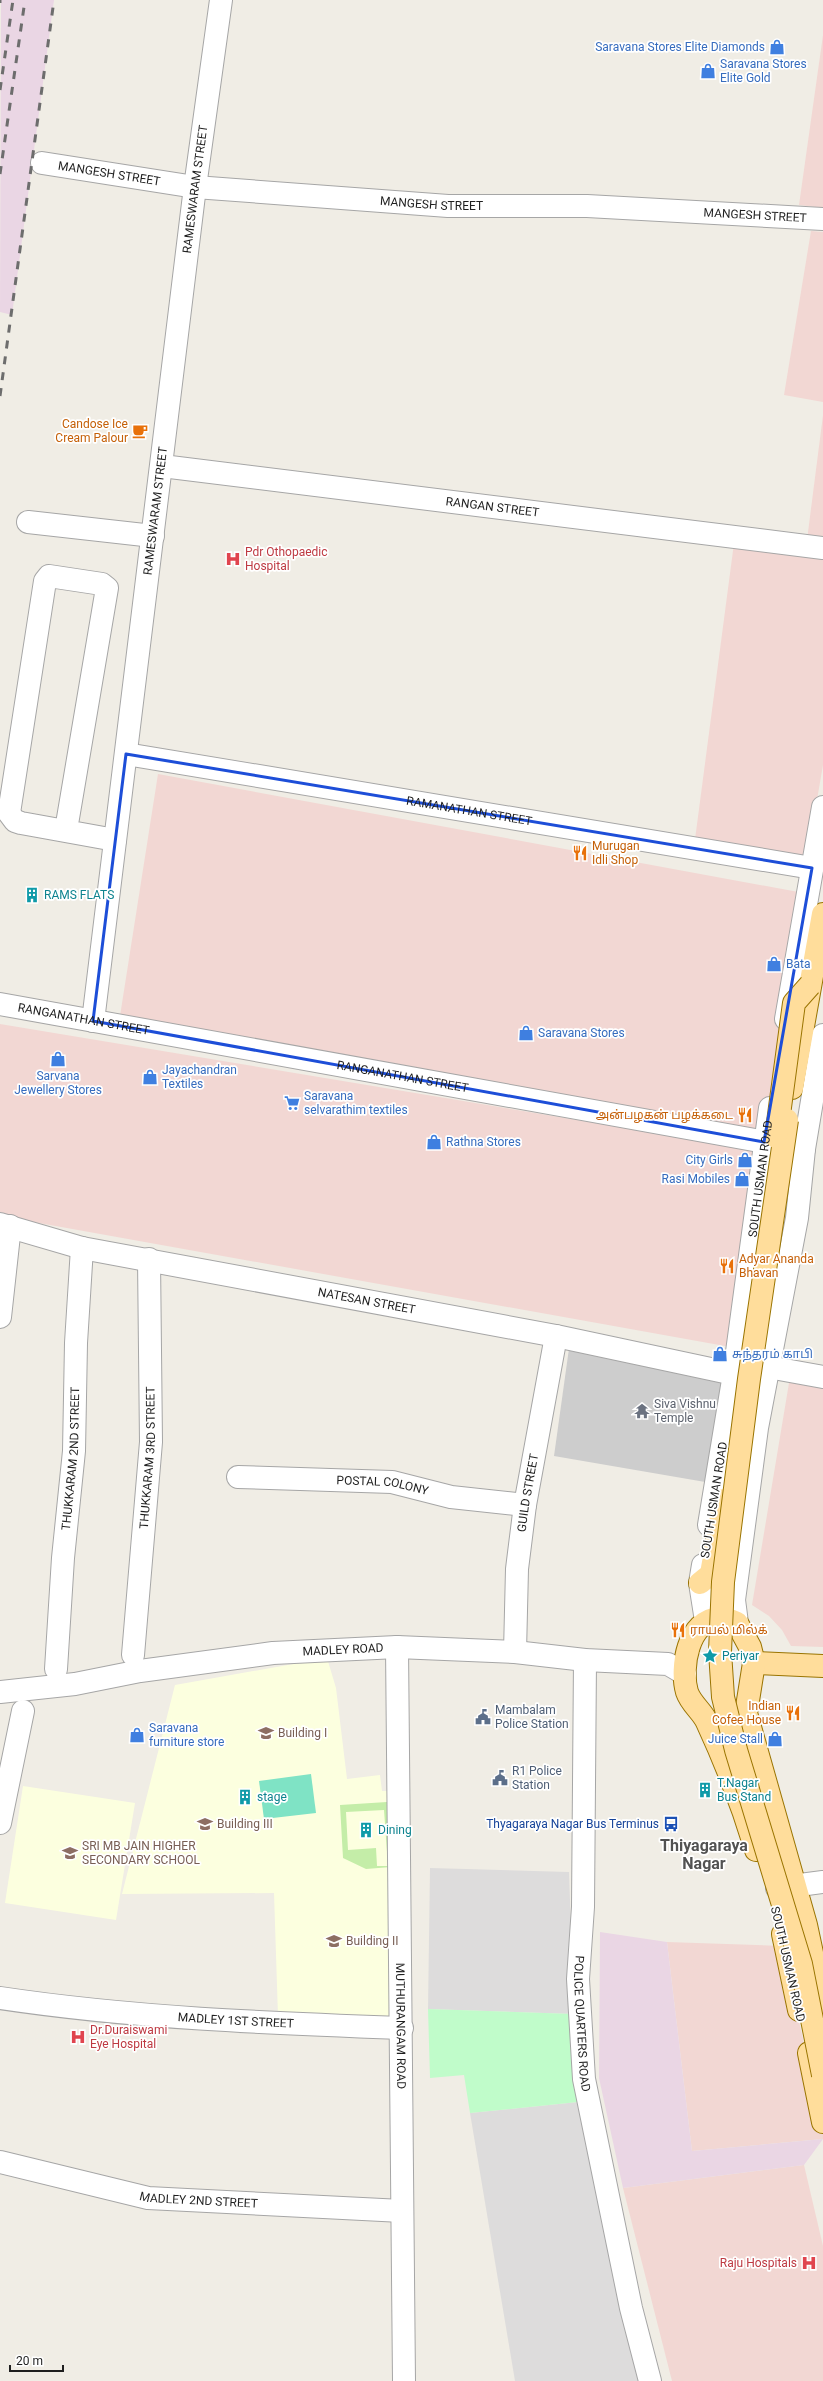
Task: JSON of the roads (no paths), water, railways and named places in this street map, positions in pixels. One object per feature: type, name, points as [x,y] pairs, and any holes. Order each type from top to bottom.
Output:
[{"type":"main road","name":"SOUTH USMAN ROAD","points":[[823,914],[781,1166],[749,1379],[723,1582],[720,1652],[723,1697],[736,1750],[801,1964],[823,2075]]},
{"type":"main road","points":[[700,1582],[711,1574],[724,1500],[794,1003],[810,986]]},
{"type":"main road","points":[[706,1621],[722,1617],[737,1623]]},
{"type":"main road","name":"SOUTH USMAN ROAD","points":[[706,1621],[695,1636],[687,1653],[685,1674],[687,1691],[691,1701],[706,1720],[752,1837],[770,1890],[782,1929],[823,2122]]},
{"type":"main road","name":"SOUTH USMAN ROAD","points":[[737,1623],[750,1647],[754,1663],[746,1713],[806,1925],[823,2005]]},
{"type":"main road","points":[[754,1663],[823,1666]]},
{"type":"main road","points":[[706,1720],[746,1713]]},
{"type":"street","name":"RAMESWARAM STREET","points":[[93,1021],[195,187],[220,0]]},
{"type":"street","name":"MANGESH STREET","points":[[42,163],[195,187],[448,206],[587,206],[823,219]]},
{"type":"street","name":"RANGAN STREET","points":[[162,466],[823,548]]},
{"type":"street","points":[[28,522],[153,536]]},
{"type":"street","points":[[66,830],[107,588],[102,584],[50,576],[45,581],[8,808],[9,813],[15,821],[115,840]]},
{"type":"street","name":"RAMANATHAN STREET","points":[[126,754],[812,868]]},
{"type":"street","name":"SOUTH USMAN ROAD","points":[[706,1621],[700,1582],[734,1374],[764,1142],[823,807]]},
{"type":"street","name":"RANGANATHAN STREET","points":[[0,1004],[804,1149]]},
{"type":"street","name":"SOUTH USMAN ROAD","points":[[737,1623],[734,1600],[768,1367],[797,1218],[804,1149],[817,1100],[823,1035]]},
{"type":"street","points":[[0,1317],[5,1225]]},
{"type":"street","name":"NATESAN STREET","points":[[5,1225],[82,1248],[149,1259],[556,1336],[734,1374]]},
{"type":"street","name":"THUKKARAM 2ND STREET","points":[[56,1669],[63,1558],[74,1451],[76,1344],[82,1248]]},
{"type":"street","name":"THUKKARAM 3RD STREET","points":[[133,1655],[151,1442],[149,1259]]},
{"type":"street","name":"GUILD STREET","points":[[515,1652],[517,1569],[525,1505],[556,1336]]},
{"type":"street","points":[[768,1367],[823,1377]]},
{"type":"street","name":"POSTAL COLONY","points":[[238,1477],[392,1482],[451,1497],[525,1505]]},
{"type":"street","name":"MADLEY ROAD","points":[[0,1692],[75,1684],[140,1671],[273,1654],[397,1647],[515,1652],[585,1660],[668,1664],[685,1674]]},
{"type":"street","name":"MUTHURANGAM ROAD","points":[[397,1647],[402,2028],[404,2381]]},
{"type":"street","name":"POLICE QUARTERS ROAD","points":[[585,1660],[582,1907],[578,1979],[584,2080],[631,2308],[650,2381]]},
{"type":"street","points":[[0,1823],[23,1711]]},
{"type":"street","points":[[770,1890],[794,1885],[823,1882]]},
{"type":"street","name":"MADLEY 1ST STREET","points":[[0,1998],[217,2021],[402,2028]]},
{"type":"street","name":"MADLEY 2ND STREET","points":[[0,2162],[148,2198],[402,2211]]},
{"type":"railway","points":[[0,90],[13,0]]},
{"type":"railway","points":[[0,174],[25,0]]},
{"type":"railway","points":[[0,396],[54,0]]},
{"type":"place","name":"Saravana Stores Elite Diamonds","points":[[777,47]]},
{"type":"place","name":"Saravana Stores Elite Gold","points":[[708,71]]},
{"type":"place","name":"Candose Ice Cream Palour","points":[[140,431]]},
{"type":"place","name":"Pdr Othopaedic Hospital","points":[[233,559]]},
{"type":"place","name":"Murugan Idli Shop","points":[[580,853]]},
{"type":"place","name":"RAMS FLATS","points":[[32,895]]},
{"type":"place","name":"Bata","points":[[774,964]]},
{"type":"place","name":"Saravana Stores","points":[[526,1033]]},
{"type":"place","name":"Sarvana Jewellery Stores","points":[[58,1059]]},
{"type":"place","name":"Jayachandran Textiles","points":[[150,1077]]},
{"type":"place","name":"Saravana selvarathim textiles","points":[[292,1103]]},
{"type":"place","name":"அன்பழகன் பழக்கடை","points":[[745,1115]]},
{"type":"place","name":"Rathna Stores","points":[[434,1142]]},
{"type":"place","name":"City Girls","points":[[745,1160]]},
{"type":"place","name":"Rasi Mobiles","points":[[742,1179]]},
{"type":"place","name":"Adyar Ananda Bhavan","points":[[727,1266]]},
{"type":"place","name":"சுந்தரம் காபி","points":[[720,1354]]},
{"type":"place","name":"Siva Vishnu Temple","points":[[642,1411]]},
{"type":"place","name":"ராயல் மில்க்","points":[[678,1630]]},
{"type":"place","name":"Periyar","points":[[710,1656]]},
{"type":"place","name":"Indian Cofee House","points":[[793,1713]]},
{"type":"place","name":"Mambalam Police Station","points":[[483,1717]]},
{"type":"place","name":"Building I","points":[[266,1733]]},
{"type":"place","name":"Saravana furniture store","points":[[137,1735]]},
{"type":"place","name":"Juice Stall","points":[[775,1739]]},
{"type":"place","name":"R1 Police Station","points":[[500,1778]]},
{"type":"place","name":"T.Nagar Bus Stand","points":[[705,1790]]},
{"type":"place","name":"stage","points":[[245,1797]]},
{"type":"place","name":"Building III","points":[[205,1824]]},
{"type":"place","name":"Thyagaraya Nagar Bus Terminus","points":[[671,1824]]},
{"type":"place","name":"Dining","points":[[366,1830]]},
{"type":"place","name":"SRI MB JAIN HIGHER SECONDARY SCHOOL","points":[[70,1853]]},
{"type":"place","name":"Building II","points":[[334,1941]]},
{"type":"place","name":"Dr.Duraiswami Eye Hospital","points":[[78,2037]]},
{"type":"place","name":"Raju Hospitals","points":[[809,2263]]},
{"type":"district","name":"Thiyagaraya Nagar","points":[[704,1854]]}]
